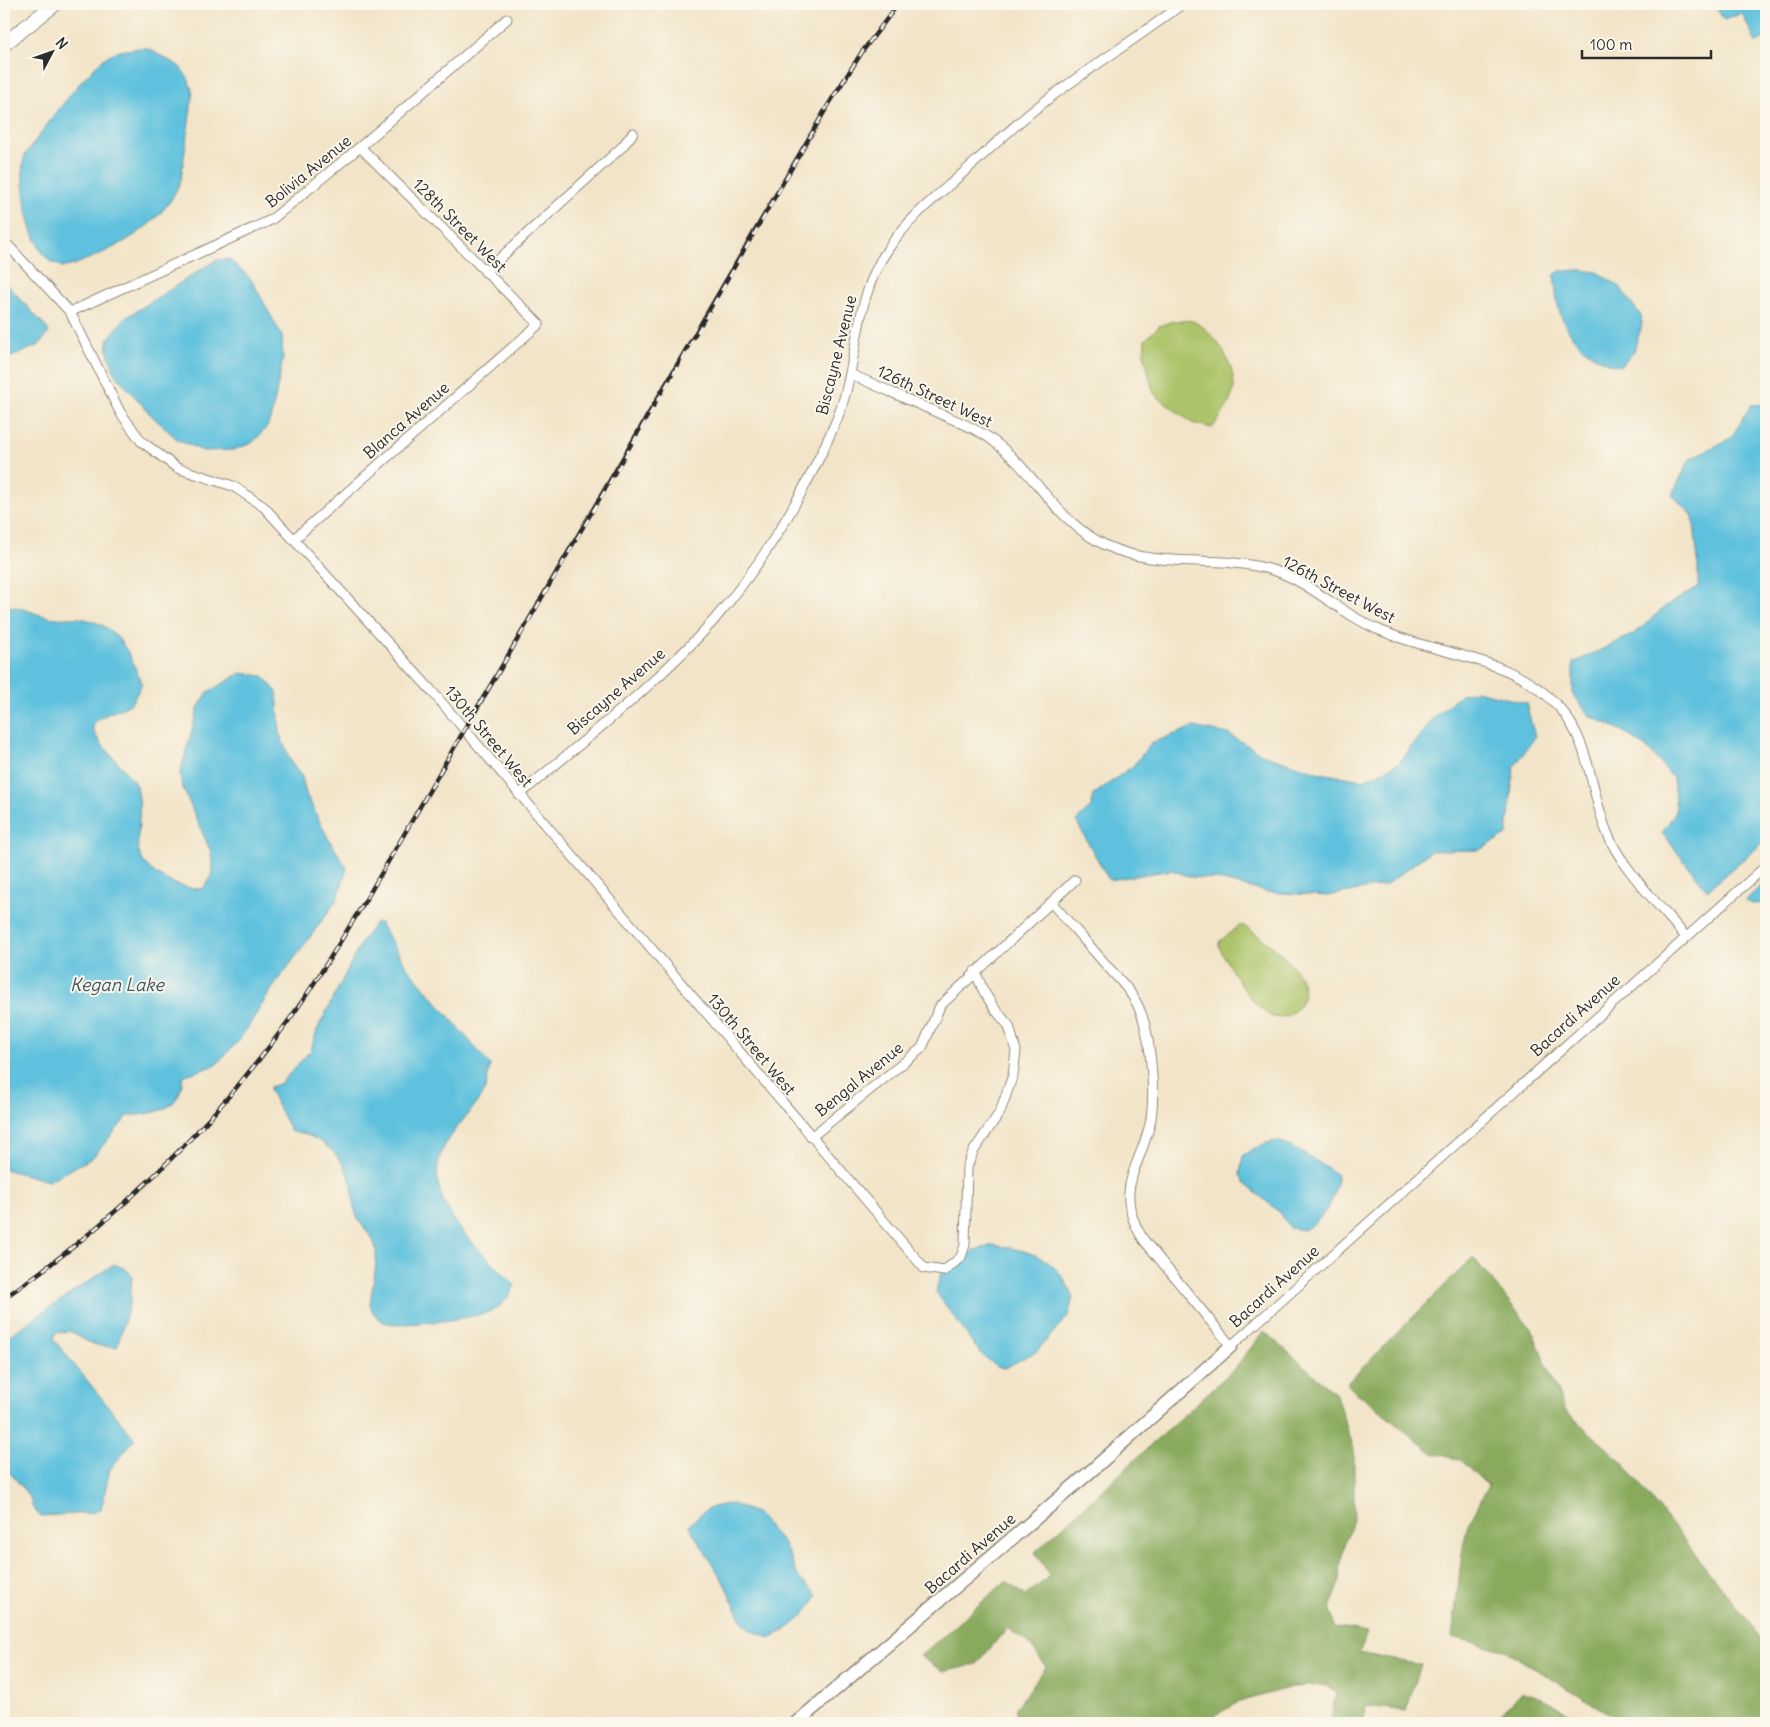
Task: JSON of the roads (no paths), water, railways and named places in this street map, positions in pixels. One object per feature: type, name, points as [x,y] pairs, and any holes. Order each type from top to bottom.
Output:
[{"type":"main road","points":[[4,44],[55,4]]},
{"type":"street","name":"Biscayne Avenue","points":[[519,795],[671,665],[744,583],[779,532],[809,480],[836,422],[850,374],[859,317],[869,284],[887,250],[913,218],[1038,106],[1182,4]]},
{"type":"street","name":"Bolivia Avenue","points":[[70,312],[271,220],[360,147],[507,19]]},
{"type":"street","points":[[485,272],[622,147],[633,133]]},
{"type":"street","name":"128th Street West","points":[[360,147],[539,324]]},
{"type":"street","name":"130th Street West","points":[[4,241],[70,312],[120,412],[142,441],[177,468],[233,486],[264,507],[430,689],[924,1268],[944,1271],[961,1257],[965,1245],[967,1167],[973,1152],[1000,1112],[1013,1075],[1016,1051],[1009,1026],[990,1002],[975,971]]},
{"type":"street","name":"Blanca Avenue","points":[[294,539],[539,324]]},
{"type":"street","name":"126th Street West","points":[[850,374],[966,425],[991,439],[1020,463],[1064,517],[1084,534],[1107,546],[1155,560],[1229,561],[1271,569],[1302,582],[1348,614],[1378,630],[1502,668],[1532,683],[1559,707],[1579,737],[1588,759],[1606,831],[1618,855],[1686,938]]},
{"type":"street","name":"Bacardi Avenue","points":[[796,1723],[1091,1471],[1766,866]]},
{"type":"street","name":"Bengal Avenue","points":[[811,1137],[922,1048],[940,1006],[975,971],[1052,903],[1075,880]]},
{"type":"street","points":[[1052,903],[1128,989],[1139,1007],[1146,1028],[1154,1100],[1150,1125],[1129,1185],[1128,1204],[1133,1222],[1143,1239],[1231,1346]]},
{"type":"water","points":[[1714,4],[1766,4],[1766,37],[1756,43],[1742,13],[1724,20]]},
{"type":"water","points":[[147,48],[179,66],[188,78],[193,93],[181,179],[175,193],[156,218],[131,238],[102,253],[63,267],[50,261],[36,241],[24,194],[23,165],[25,155],[67,99],[103,59],[119,51]]},
{"type":"water","points":[[229,259],[251,279],[282,336],[283,359],[271,418],[267,427],[252,443],[233,450],[203,451],[178,440],[151,415],[115,374],[107,350],[108,339],[124,319],[216,260]]},
{"type":"water","points":[[1582,270],[1597,272],[1620,287],[1641,316],[1642,324],[1634,351],[1621,366],[1602,360],[1585,350],[1566,327],[1562,318],[1557,302],[1554,275],[1560,271]]},
{"type":"water","points":[[4,281],[49,332],[39,345],[4,360]]},
{"type":"water","points":[[1766,404],[1766,840],[1707,890],[1662,833],[1676,811],[1673,778],[1648,749],[1621,730],[1590,716],[1573,696],[1573,663],[1634,634],[1666,606],[1698,587],[1698,560],[1693,516],[1672,495],[1690,459],[1731,438],[1751,405]]},
{"type":"water","name":"Kegan Lake","points":[[4,606],[11,606],[43,616],[79,618],[93,621],[113,633],[126,650],[142,684],[130,704],[97,720],[93,728],[99,740],[136,786],[139,799],[138,847],[140,856],[154,872],[173,883],[194,889],[203,889],[213,873],[211,852],[182,786],[180,774],[198,708],[208,692],[241,673],[263,676],[277,692],[280,734],[292,764],[302,777],[306,794],[328,838],[347,868],[337,900],[272,989],[241,1038],[216,1065],[183,1076],[178,1097],[166,1108],[128,1116],[92,1158],[48,1181],[4,1169]]},
{"type":"water","points":[[1476,691],[1526,703],[1535,737],[1514,767],[1507,835],[1479,850],[1431,851],[1386,885],[1327,896],[1267,892],[1215,879],[1190,877],[1172,870],[1109,880],[1076,821],[1091,807],[1093,795],[1133,766],[1151,743],[1194,727],[1228,734],[1262,754],[1320,773],[1364,780],[1399,763],[1434,717],[1462,694]]},
{"type":"water","points":[[1766,881],[1766,903],[1752,904],[1745,901]]},
{"type":"water","points":[[375,923],[380,923],[407,967],[490,1065],[484,1091],[450,1137],[440,1158],[438,1179],[443,1199],[453,1218],[467,1237],[515,1285],[500,1306],[484,1314],[405,1324],[384,1322],[377,1317],[370,1305],[376,1264],[375,1245],[356,1214],[349,1176],[331,1149],[312,1137],[291,1132],[270,1091],[270,1087],[281,1083],[311,1050],[317,1030],[361,943]]},
{"type":"water","points":[[1278,1141],[1309,1157],[1337,1175],[1332,1200],[1328,1207],[1318,1220],[1304,1230],[1290,1228],[1277,1210],[1245,1184],[1240,1175],[1243,1155],[1266,1143]]},
{"type":"water","points":[[994,1245],[1020,1250],[1042,1258],[1059,1273],[1073,1297],[1068,1316],[1037,1351],[1005,1368],[997,1367],[980,1353],[936,1292],[940,1275],[974,1250]]},
{"type":"water","points":[[114,1264],[126,1269],[132,1276],[130,1302],[117,1347],[92,1344],[70,1331],[55,1333],[54,1340],[135,1439],[110,1469],[101,1509],[92,1513],[40,1516],[32,1507],[31,1500],[22,1487],[4,1466],[4,1339]]},
{"type":"water","points":[[732,1504],[756,1513],[784,1544],[799,1578],[817,1595],[803,1616],[784,1631],[769,1638],[749,1629],[741,1619],[723,1581],[689,1526],[708,1509]]},
{"type":"railway","points":[[4,1298],[80,1241],[152,1178],[248,1073],[300,1004],[379,878],[827,107],[862,52],[898,4]]}]
